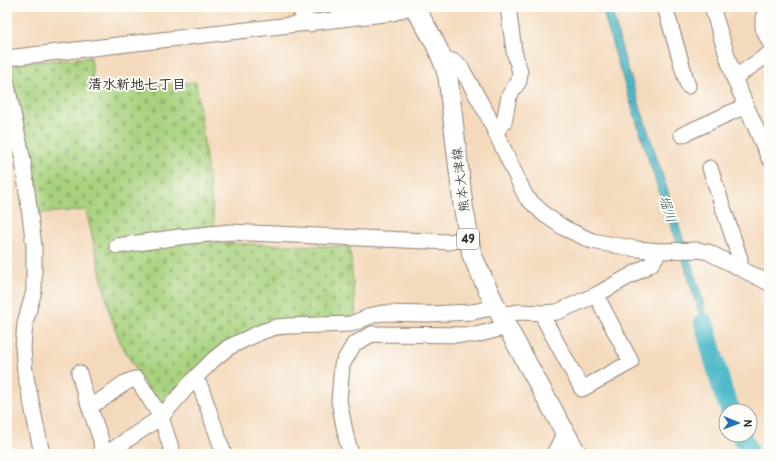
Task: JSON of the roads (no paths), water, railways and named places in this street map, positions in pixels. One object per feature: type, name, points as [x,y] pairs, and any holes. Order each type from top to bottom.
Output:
[{"type":"main road","name":"熊本大津線","points":[[414,7],[431,33],[444,62],[448,77],[462,205],[472,255],[501,315],[577,454]]},
{"type":"street","points":[[298,7],[310,24]]},
{"type":"street","points":[[7,58],[310,24],[393,13],[408,7]]},
{"type":"street","points":[[495,130],[504,122],[509,96],[519,81],[520,72],[514,51],[508,7]]},
{"type":"street","points":[[665,7],[688,86]]},
{"type":"street","points":[[712,7],[734,78],[745,106],[768,152]]},
{"type":"street","points":[[763,17],[763,28],[769,41]]},
{"type":"street","points":[[734,78],[769,54]]},
{"type":"street","points":[[444,62],[453,61],[460,66],[495,130],[526,197],[545,215],[564,228],[592,241],[637,250],[695,250],[708,252],[769,284]]},
{"type":"street","points":[[8,90],[23,160],[34,246],[34,291],[26,323],[23,348],[25,372],[42,454]]},
{"type":"street","points":[[682,135],[745,106]]},
{"type":"street","points":[[710,168],[740,259],[740,268]]},
{"type":"street","points":[[117,246],[179,237],[230,232],[449,242],[468,238]]},
{"type":"street","points":[[351,454],[339,401],[342,365],[354,344],[372,334],[476,335],[501,315],[519,312],[557,312],[596,295],[651,264],[660,251]]},
{"type":"street","points":[[544,313],[545,321],[582,389],[631,362],[596,295]]},
{"type":"street","points":[[106,454],[161,417],[195,378],[214,359],[229,347],[261,332],[276,327],[351,324],[373,315],[383,313],[428,314],[472,312],[487,309],[501,315]]},
{"type":"street","points":[[79,373],[101,440],[102,454]]},
{"type":"street","points":[[195,378],[205,399],[224,454]]},
{"type":"street","points":[[98,402],[126,383],[137,379],[161,417],[173,454]]},
{"type":"street","points":[[554,454],[565,432]]},
{"type":"water","points":[[602,7],[611,7],[624,57],[702,297],[713,360],[684,263],[655,180],[613,47]]},
{"type":"waterway","name":"堀川","points":[[704,323],[723,392],[728,403]]},
{"type":"waterway","name":"堀川","points":[[745,443],[750,454]]},
{"type":"district","name":"清水新地七丁目","points":[[137,84]]}]
